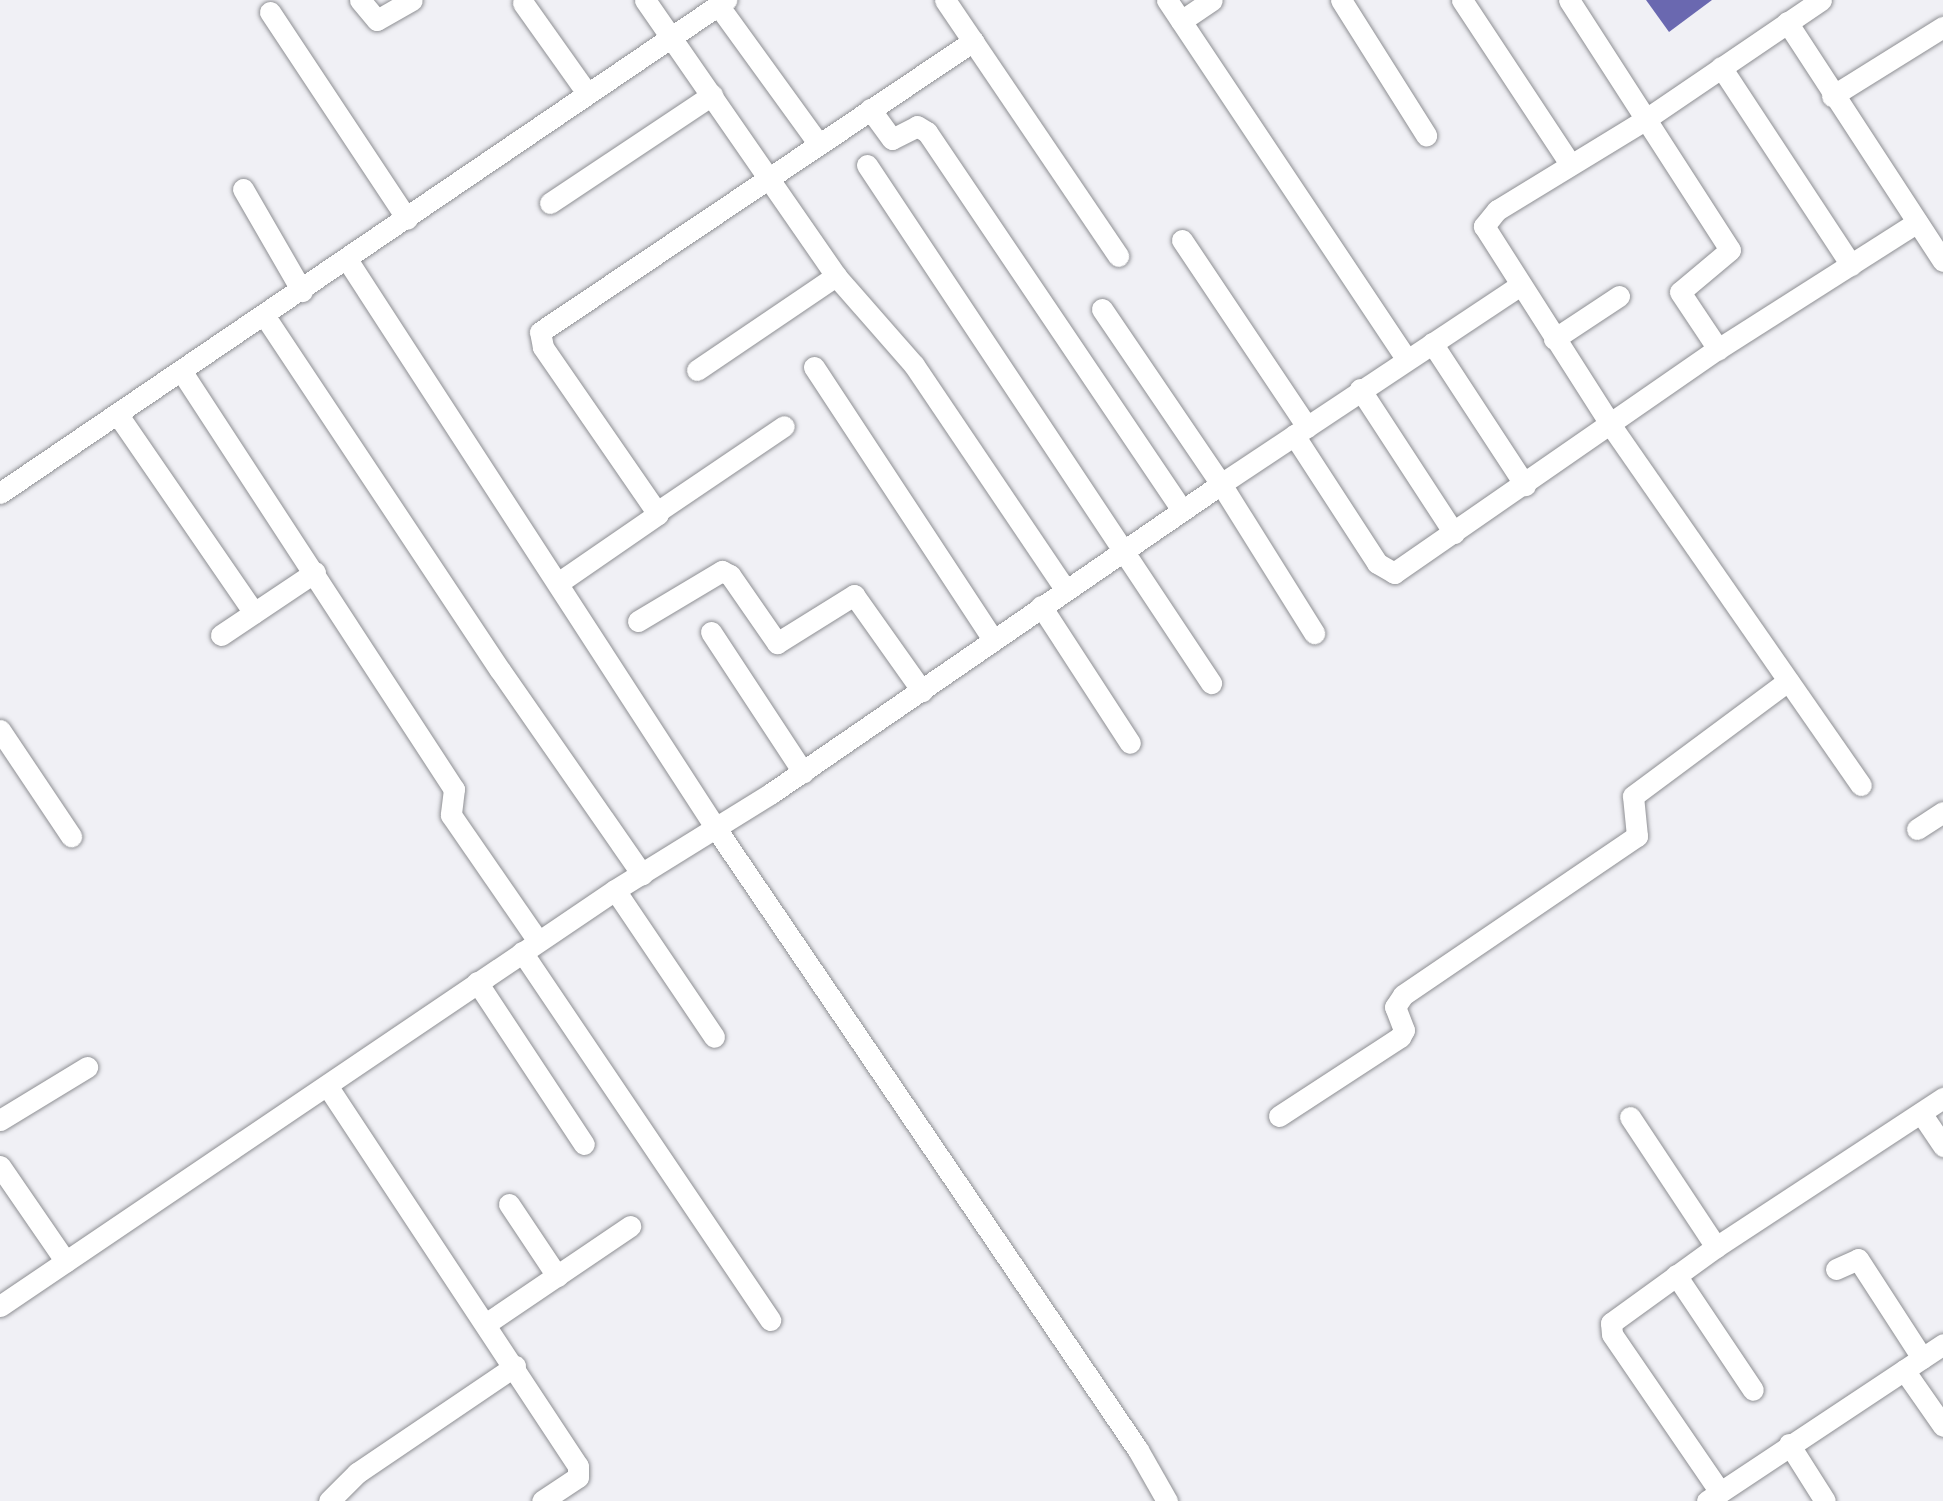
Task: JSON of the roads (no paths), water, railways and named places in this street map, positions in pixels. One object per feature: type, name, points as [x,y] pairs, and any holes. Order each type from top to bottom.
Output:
[{"type":"street","points":[[360,0],[377,20],[412,0]]},
{"type":"street","points":[[645,0],[836,276],[914,365],[1065,589]]},
{"type":"street","points":[[945,0],[1118,256]]},
{"type":"street","points":[[1167,0],[1406,359]]},
{"type":"street","points":[[1181,21],[1212,0]]},
{"type":"street","points":[[1341,0],[1426,135]]},
{"type":"street","points":[[1462,0],[1570,164]]},
{"type":"street","points":[[1569,0],[1643,121],[1731,253],[1680,292],[1718,349]]},
{"type":"street","points":[[1821,0],[1643,121],[1497,209],[1486,221],[1485,230],[1612,427],[1861,785]]},
{"type":"street","points":[[523,3],[587,93]]},
{"type":"street","points":[[0,493],[348,261],[587,93],[722,3],[818,143]]},
{"type":"street","points":[[270,12],[407,219]]},
{"type":"street","points":[[1787,22],[1832,96],[1943,261]]},
{"type":"street","points":[[1832,96],[1943,27]]},
{"type":"street","points":[[657,512],[539,335],[766,176],[973,41]]},
{"type":"street","points":[[1721,67],[1851,265]]},
{"type":"street","points":[[550,203],[712,95]]},
{"type":"street","points":[[870,109],[892,139],[917,127],[927,132],[1182,510]]},
{"type":"street","points":[[867,165],[1126,549],[1211,683]]},
{"type":"street","points":[[243,189],[302,291]]},
{"type":"street","points":[[1182,240],[1300,431],[1381,569],[1396,572],[1612,427],[1718,349],[1917,222]]},
{"type":"street","points":[[348,261],[717,830],[1138,1450],[1167,1501]]},
{"type":"street","points":[[697,370],[836,276]]},
{"type":"street","points":[[0,1306],[328,1087],[530,946],[615,890],[717,830],[922,691],[1065,589],[1360,389],[1519,286]]},
{"type":"street","points":[[1554,339],[1619,296]]},
{"type":"street","points":[[1102,309],[1221,484],[1314,633]]},
{"type":"street","points":[[264,315],[500,670],[642,874]]},
{"type":"street","points":[[1432,343],[1525,485]]},
{"type":"street","points":[[814,367],[993,639]]},
{"type":"street","points":[[182,372],[315,572],[454,789],[451,815],[530,946],[770,1321]]},
{"type":"street","points":[[1360,389],[1454,533]]},
{"type":"street","points":[[118,415],[254,613]]},
{"type":"street","points":[[558,583],[655,519],[657,512],[784,426]]},
{"type":"street","points":[[638,621],[722,571],[730,575],[777,643],[853,595],[922,691]]},
{"type":"street","points":[[221,635],[315,572]]},
{"type":"street","points":[[1041,606],[1130,743]]},
{"type":"street","points":[[711,632],[803,772]]},
{"type":"street","points":[[1279,1116],[1400,1037],[1404,1030],[1395,1007],[1402,995],[1637,836],[1633,796],[1788,681]]},
{"type":"street","points":[[0,730],[71,836]]},
{"type":"street","points":[[1917,829],[1943,812]]},
{"type":"street","points":[[615,890],[715,1037]]},
{"type":"street","points":[[477,982],[583,1144]]},
{"type":"street","points":[[0,1120],[87,1067]]},
{"type":"street","points":[[328,1087],[487,1323],[580,1472],[542,1501]]},
{"type":"street","points":[[1943,1098],[1716,1247],[1615,1317],[1610,1328],[1713,1496],[1943,1344]]},
{"type":"street","points":[[1921,1114],[1943,1146]]},
{"type":"street","points":[[1630,1117],[1716,1247]]},
{"type":"street","points":[[0,1166],[66,1262]]},
{"type":"street","points":[[509,1204],[556,1276]]},
{"type":"street","points":[[487,1323],[630,1226]]},
{"type":"street","points":[[1836,1269],[1858,1259],[1922,1358]]},
{"type":"street","points":[[1676,1275],[1753,1390]]},
{"type":"street","points":[[329,1501],[357,1473],[515,1366]]},
{"type":"street","points":[[1904,1370],[1943,1426]]},
{"type":"street","points":[[1788,1444],[1825,1501]]}]
